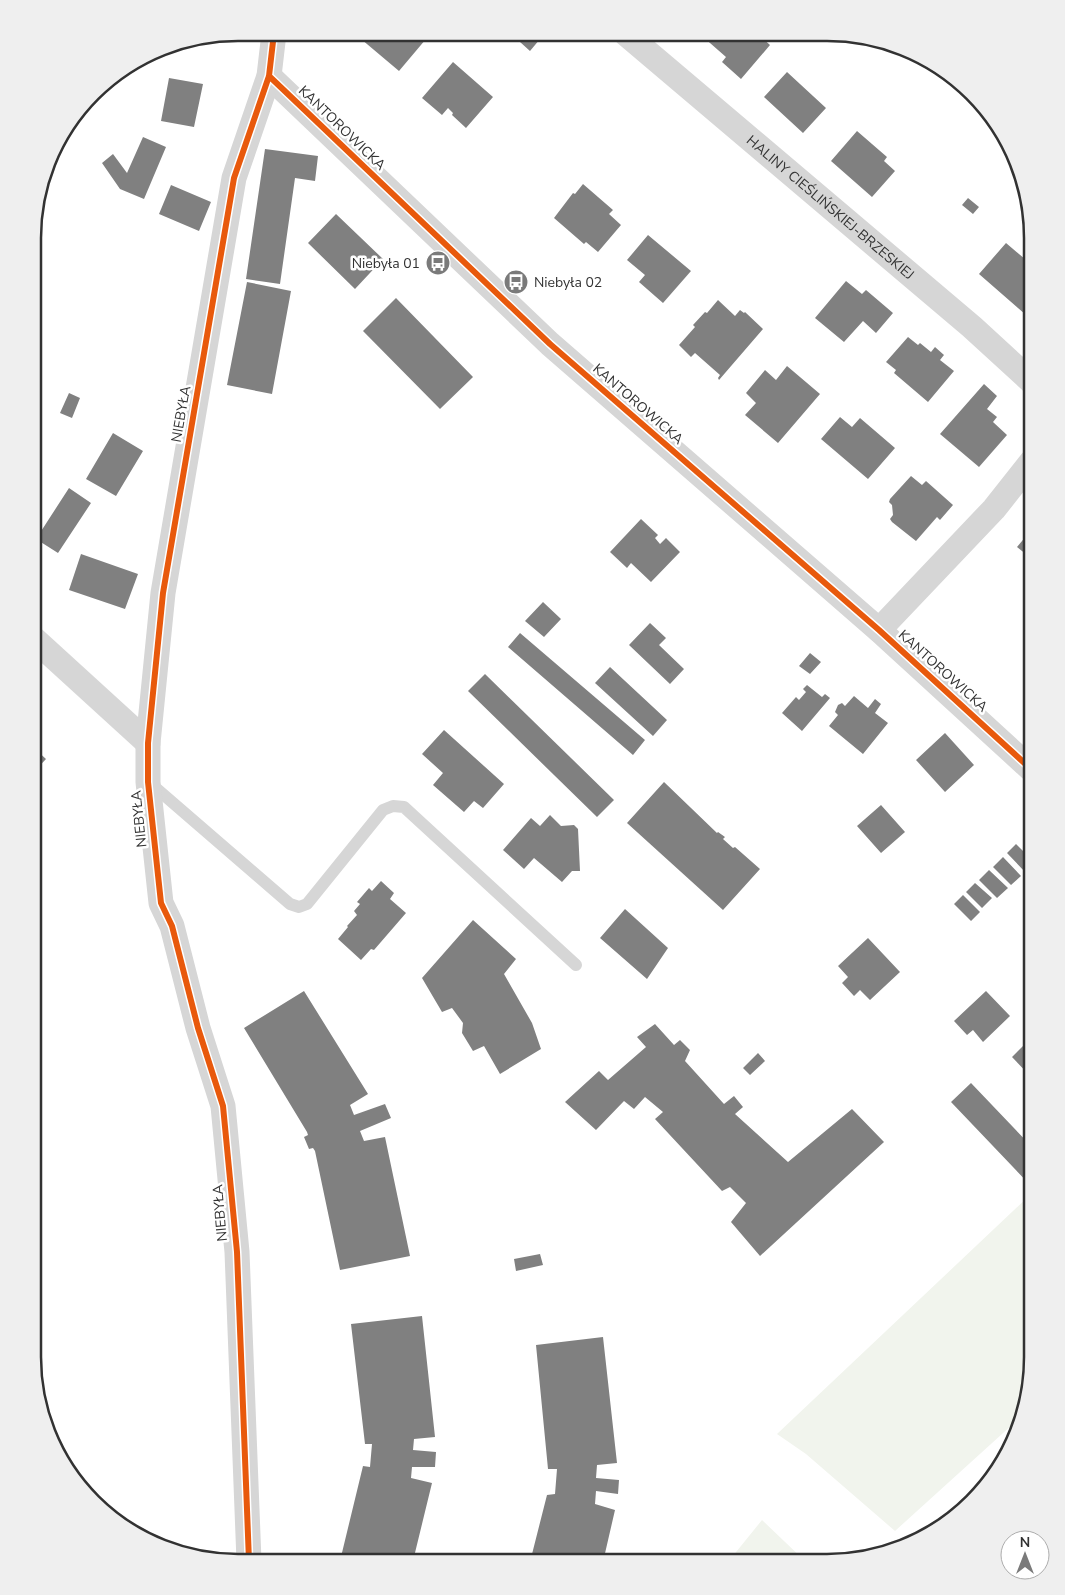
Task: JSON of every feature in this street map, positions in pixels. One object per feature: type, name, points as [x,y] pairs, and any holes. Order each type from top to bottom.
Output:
[{"type":"street","points":[[269,76],[273,41]]},
{"type":"street","name":"HALINY CIEŚLIŃSKIEJ-BRZESKIEJ","points":[[634,41],[972,327],[1024,375]]},
{"type":"street","name":"KANTOROWICKA","points":[[269,76],[550,344],[879,630],[1024,763]]},
{"type":"street","name":"NIEBYŁA","points":[[249,1554],[237,1252],[223,1106],[198,1028],[172,926],[161,903],[148,782],[148,743],[163,593],[234,178],[269,76]]},
{"type":"street","points":[[879,630],[994,509],[1024,471]]},
{"type":"street","points":[[41,646],[148,743]]},
{"type":"lane","points":[[148,782],[290,904],[299,907],[307,904],[383,810],[393,806],[404,807],[576,965]]},
{"type":"shaded area","points":[[1024,1201],[1024,1357],[1020,1396],[1011,1426],[895,1531],[806,1454],[777,1434]]},
{"type":"shaded area","points":[[762,1520],[798,1554],[734,1554]]},
{"type":"building","points":[[363,41],[424,41],[399,71]]},
{"type":"building","points":[[519,41],[538,41],[530,51]]},
{"type":"building","points":[[708,41],[766,41],[770,45],[741,79],[722,62],[726,57]]},
{"type":"building","points":[[453,62],[493,97],[466,128],[452,115],[453,113],[448,108],[442,115],[422,98]]},
{"type":"building","points":[[787,72],[826,108],[803,133],[764,97]]},
{"type":"building","points":[[169,78],[203,84],[194,127],[161,121]]},
{"type":"building","points":[[857,131],[887,157],[884,161],[895,171],[872,197],[831,161]]},
{"type":"building","points":[[143,137],[166,147],[144,199],[120,189],[102,163],[113,154],[127,173]]},
{"type":"building","points":[[265,149],[318,156],[315,181],[295,178],[280,284],[246,279]]},
{"type":"building","points":[[583,184],[613,210],[609,214],[621,225],[598,252],[586,242],[584,244],[554,218],[573,193],[575,194]]},
{"type":"building","points":[[171,185],[211,202],[199,231],[159,214]]},
{"type":"building","points":[[968,198],[979,207],[973,214],[962,205]]},
{"type":"building","points":[[336,214],[383,259],[355,289],[308,243]]},
{"type":"building","points":[[648,235],[691,271],[663,303],[639,282],[645,275],[627,260]]},
{"type":"building","points":[[1006,243],[1024,258],[1024,313],[979,274]]},
{"type":"building","points":[[846,281],[862,294],[866,290],[893,313],[876,333],[863,321],[844,342],[815,318]]},
{"type":"building","points":[[247,282],[291,291],[272,394],[227,385]]},
{"type":"building","points":[[396,298],[473,377],[440,409],[363,331]]},
{"type":"building","points":[[718,300],[735,316],[740,310],[745,312],[763,329],[719,380],[720,375],[695,353],[691,357],[679,345],[695,327],[693,325]]},
{"type":"building","points":[[908,337],[918,345],[920,343],[931,352],[935,347],[944,355],[940,360],[954,371],[928,402],[894,373],[896,370],[886,362]]},
{"type":"building","points":[[787,366],[820,394],[778,443],[745,415],[756,403],[746,393],[765,370],[776,380]]},
{"type":"building","points":[[984,384],[997,396],[987,409],[997,417],[993,422],[1007,435],[979,467],[940,434]]},
{"type":"building","points":[[69,393],[80,398],[72,418],[60,413]]},
{"type":"building","points":[[840,417],[852,427],[860,418],[895,448],[868,479],[821,439]]},
{"type":"building","points":[[113,433],[143,451],[116,496],[86,479]]},
{"type":"building","points":[[911,476],[922,485],[926,481],[953,505],[940,520],[937,517],[916,541],[890,519],[893,515],[892,505],[889,502],[890,499]]},
{"type":"building","points":[[69,488],[91,503],[58,553],[41,542],[41,531]]},
{"type":"building","points":[[641,519],[658,535],[655,538],[660,544],[666,538],[680,552],[651,582],[631,563],[627,568],[610,552]]},
{"type":"building","points":[[1024,539],[1024,553],[1017,547]]},
{"type":"building","points":[[81,554],[138,574],[125,609],[69,590]]},
{"type":"building","points":[[543,602],[561,619],[544,637],[525,621]]},
{"type":"building","points":[[650,623],[666,638],[659,645],[684,669],[670,684],[629,645]]},
{"type":"building","points":[[520,633],[645,740],[633,755],[508,647]]},
{"type":"building","points":[[810,653],[821,662],[810,674],[799,666]]},
{"type":"building","points":[[610,667],[667,720],[653,736],[595,683]]},
{"type":"building","points":[[485,674],[614,800],[597,817],[468,691]]},
{"type":"building","points":[[807,685],[822,697],[825,694],[830,698],[802,731],[782,713],[796,697],[799,700],[806,692],[803,689]]},
{"type":"building","points":[[854,696],[868,708],[875,699],[881,704],[875,713],[888,723],[863,754],[829,726],[838,715],[835,712],[838,705],[842,703],[845,706]]},
{"type":"building","points":[[444,730],[504,784],[483,808],[474,801],[464,812],[433,785],[443,773],[422,754]]},
{"type":"building","points":[[945,733],[974,765],[945,792],[916,760]]},
{"type":"building","points":[[41,754],[46,759],[41,764]]},
{"type":"building","points":[[664,782],[717,833],[725,837],[723,839],[760,869],[723,910],[627,823]]},
{"type":"building","points":[[881,805],[905,832],[881,853],[857,826]]},
{"type":"building","points":[[550,815],[561,826],[574,825],[578,829],[580,871],[572,871],[562,882],[534,858],[524,869],[503,850],[531,818],[540,826]]},
{"type":"building","points":[[1016,844],[1024,852],[1024,871],[1007,853]]},
{"type":"building","points":[[1003,857],[1021,876],[1011,885],[993,867]]},
{"type":"building","points":[[989,870],[1008,888],[997,898],[979,880]]},
{"type":"building","points":[[381,881],[394,893],[390,899],[406,913],[374,950],[371,949],[361,960],[338,939],[357,915],[354,911],[360,904],[357,902],[369,888],[372,891]]},
{"type":"building","points":[[975,883],[992,898],[982,908],[966,892]]},
{"type":"building","points":[[963,895],[980,912],[971,921],[954,904]]},
{"type":"building","points":[[625,909],[668,948],[647,979],[600,938]]},
{"type":"building","points":[[473,920],[516,959],[504,974],[532,1023],[541,1049],[500,1074],[484,1046],[473,1051],[462,1033],[463,1023],[452,1008],[442,1012],[422,978]]},
{"type":"building","points":[[868,938],[900,972],[870,1000],[860,990],[854,996],[842,983],[848,977],[838,966]]},
{"type":"building","points":[[304,991],[368,1094],[350,1105],[354,1115],[385,1104],[391,1118],[360,1131],[364,1141],[385,1137],[410,1256],[340,1270],[315,1151],[313,1148],[309,1149],[304,1137],[308,1135],[307,1132],[244,1028]]},
{"type":"building","points":[[986,991],[1010,1016],[983,1042],[973,1030],[967,1035],[954,1021]]},
{"type":"building","points":[[655,1024],[674,1045],[680,1040],[690,1050],[685,1061],[724,1104],[734,1096],[743,1107],[735,1114],[788,1162],[852,1109],[884,1142],[760,1256],[731,1222],[746,1203],[730,1187],[722,1191],[655,1119],[663,1112],[645,1097],[634,1109],[624,1101],[596,1130],[565,1102],[599,1071],[608,1080],[646,1047],[637,1037]]},
{"type":"building","points":[[1024,1045],[1024,1070],[1012,1057]]},
{"type":"building","points":[[758,1053],[765,1061],[750,1075],[743,1068]]},
{"type":"building","points":[[971,1083],[1024,1139],[1024,1179],[951,1102]]},
{"type":"building","points":[[540,1254],[543,1265],[516,1271],[514,1259]]},
{"type":"building","points":[[422,1316],[435,1437],[414,1439],[413,1450],[436,1452],[435,1467],[412,1467],[411,1478],[432,1483],[415,1554],[342,1554],[363,1466],[370,1467],[372,1444],[365,1444],[351,1324]]},
{"type":"building","points":[[603,1337],[617,1463],[597,1465],[596,1478],[619,1480],[618,1494],[596,1491],[595,1504],[615,1510],[605,1554],[532,1554],[547,1495],[555,1494],[557,1469],[548,1469],[536,1345]]},
{"type":"cycle path","points":[[249,1554],[237,1252],[223,1106],[198,1028],[172,926],[161,903],[148,782],[148,743],[163,593],[234,178],[269,76],[273,41]]},
{"type":"cycle path","points":[[269,76],[550,344],[879,630],[1024,763]]},
{"type":"place","name":"Niebyła 01","points":[[438,263]]},
{"type":"place","name":"Niebyła 02","points":[[516,282]]}]
